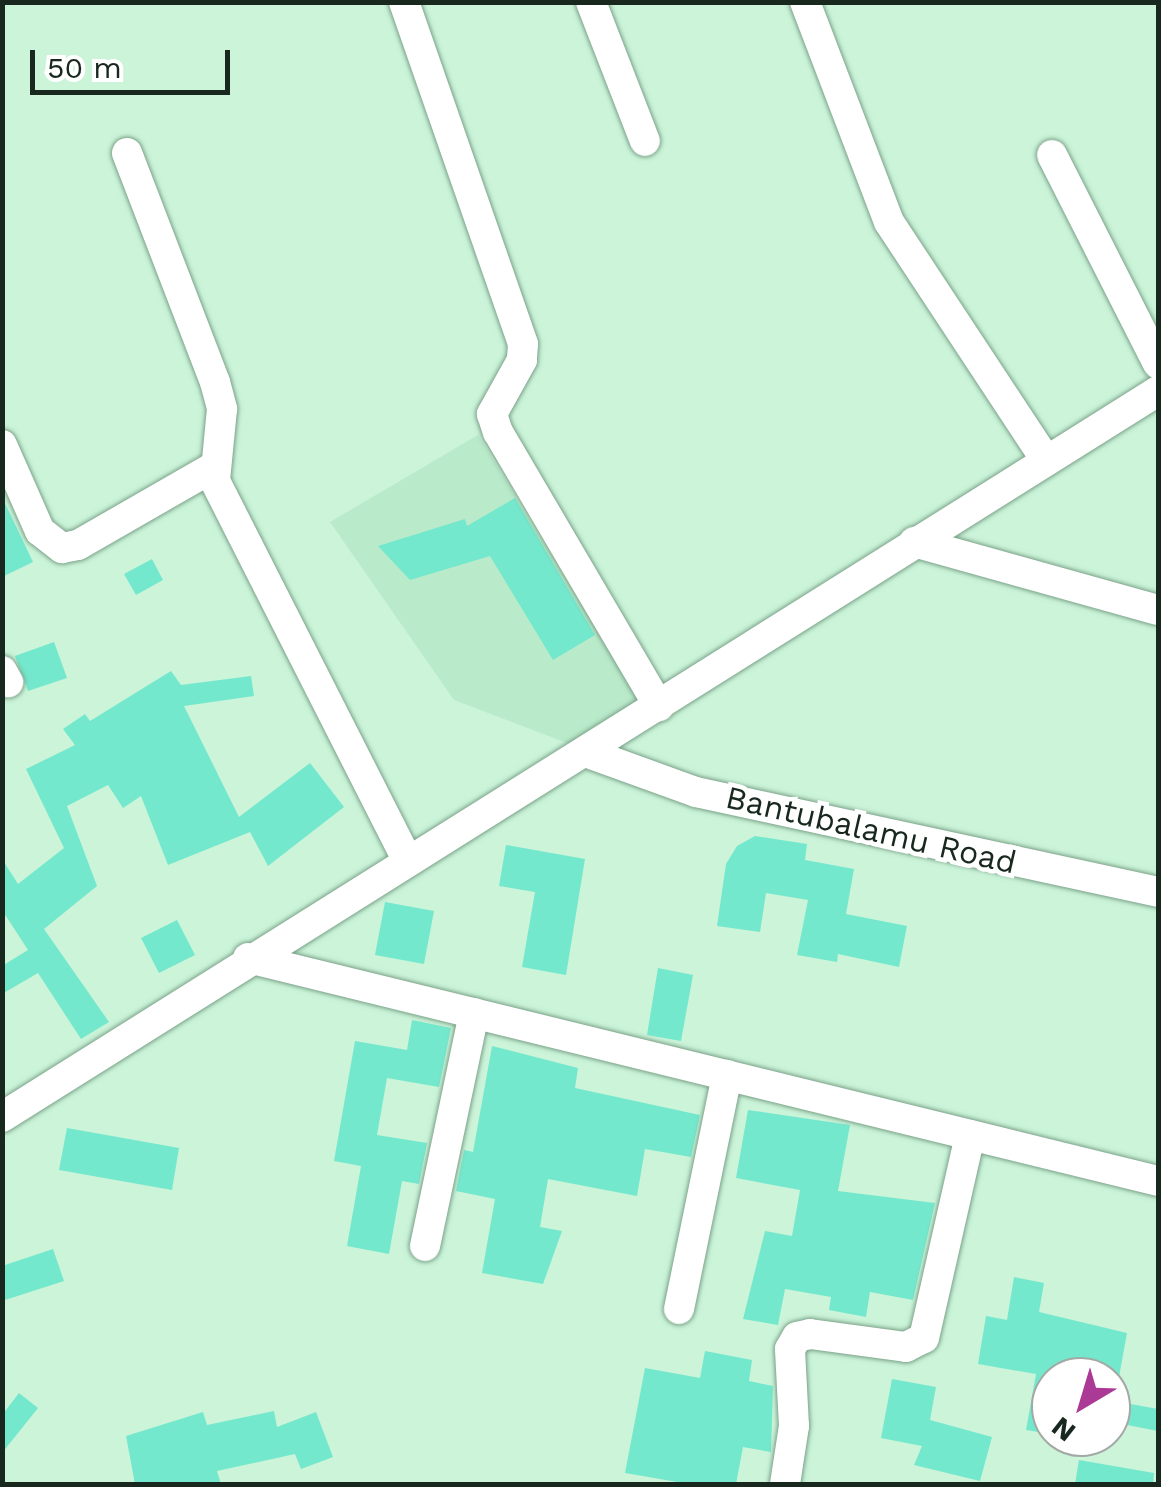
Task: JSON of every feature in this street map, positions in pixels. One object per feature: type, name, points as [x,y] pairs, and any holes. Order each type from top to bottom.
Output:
[{"type":"street","points":[[404,2],[523,344],[522,360],[492,414],[498,432],[659,706]]},
{"type":"street","points":[[591,2],[645,141]]},
{"type":"street","points":[[806,2],[888,222],[1046,460]]},
{"type":"street","points":[[127,153],[215,382],[222,421],[212,468],[407,860]]},
{"type":"street","points":[[1052,155],[1158,364]]},
{"type":"street","points":[[2,1116],[248,958],[588,752],[1158,391]]},
{"type":"street","points":[[2,446],[40,531],[62,548],[78,545],[212,468]]},
{"type":"street","points":[[914,542],[1158,610]]},
{"type":"street","name":"Bantubalamu Road","points":[[588,752],[696,792],[1158,892]]},
{"type":"street","points":[[248,958],[1158,1181]]},
{"type":"street","points":[[425,1246],[474,1014]]},
{"type":"street","points":[[679,1309],[727,1076]]},
{"type":"street","points":[[785,1484],[794,1426],[790,1349],[797,1337],[810,1334],[906,1346],[924,1338],[970,1135]]},
{"type":"shaded area","points":[[478,435],[642,704],[572,745],[454,700],[330,522]]},
{"type":"building","points":[[2,497],[33,562],[2,577]]},
{"type":"building","points":[[515,498],[595,635],[553,660],[490,556],[410,580],[378,546],[465,519],[467,526]]},
{"type":"building","points":[[152,559],[163,580],[136,595],[124,574]]},
{"type":"building","points":[[54,642],[67,678],[28,691],[15,656]]},
{"type":"building","points":[[171,671],[181,685],[251,676],[254,696],[184,706],[239,817],[310,763],[344,807],[268,866],[250,832],[168,865],[141,796],[123,808],[108,785],[67,806],[97,886],[44,929],[109,1022],[81,1039],[38,973],[2,994],[2,966],[28,950],[2,910],[2,859],[18,884],[64,848],[26,769],[75,745],[63,729],[85,714],[90,721]]},
{"type":"building","points":[[755,836],[807,844],[805,860],[854,869],[846,914],[907,926],[899,967],[838,954],[837,962],[797,955],[808,900],[766,893],[760,932],[717,926],[726,864],[737,846]]},
{"type":"building","points":[[506,845],[585,859],[566,975],[522,967],[535,892],[499,886]]},
{"type":"building","points":[[385,902],[434,911],[424,964],[375,955]]},
{"type":"building","points":[[177,920],[195,955],[159,973],[141,938]]},
{"type":"building","points":[[658,968],[693,975],[681,1041],[647,1035]]},
{"type":"building","points":[[412,1020],[451,1028],[439,1087],[387,1078],[377,1135],[427,1143],[419,1184],[402,1181],[389,1254],[347,1246],[361,1166],[334,1161],[355,1041],[407,1050]]},
{"type":"building","points":[[492,1046],[578,1068],[575,1088],[700,1115],[691,1157],[645,1149],[637,1196],[548,1179],[540,1227],[562,1231],[543,1284],[482,1273],[495,1199],[456,1191],[464,1150],[473,1152]]},
{"type":"building","points":[[748,1110],[850,1125],[838,1191],[935,1203],[913,1300],[870,1292],[866,1317],[829,1310],[831,1297],[785,1289],[778,1325],[743,1319],[765,1231],[792,1236],[800,1190],[736,1178]]},
{"type":"building","points":[[67,1128],[179,1148],[172,1190],[59,1170]]},
{"type":"building","points":[[53,1249],[64,1281],[2,1301],[2,1266]]},
{"type":"building","points":[[1014,1277],[1044,1283],[1039,1312],[1127,1333],[1123,1357],[1031,1357],[1031,1373],[978,1364],[986,1316],[1007,1320]]},
{"type":"building","points":[[705,1351],[752,1360],[749,1381],[773,1386],[771,1452],[743,1447],[736,1484],[689,1484],[625,1473],[645,1368],[700,1378]]},
{"type":"building","points":[[892,1379],[936,1387],[930,1420],[992,1437],[980,1481],[914,1465],[922,1446],[881,1438]]},
{"type":"building","points":[[19,1393],[38,1408],[2,1453],[2,1415]]},
{"type":"building","points":[[1031,1402],[1031,1431],[1026,1430]]},
{"type":"building","points":[[1131,1404],[1158,1409],[1158,1431],[1131,1426]]},
{"type":"building","points":[[274,1411],[277,1427],[316,1412],[333,1457],[301,1469],[295,1454],[217,1471],[221,1484],[135,1484],[126,1436],[203,1412],[207,1425]]},
{"type":"building","points":[[1079,1460],[1154,1473],[1153,1484],[1075,1484]]}]
